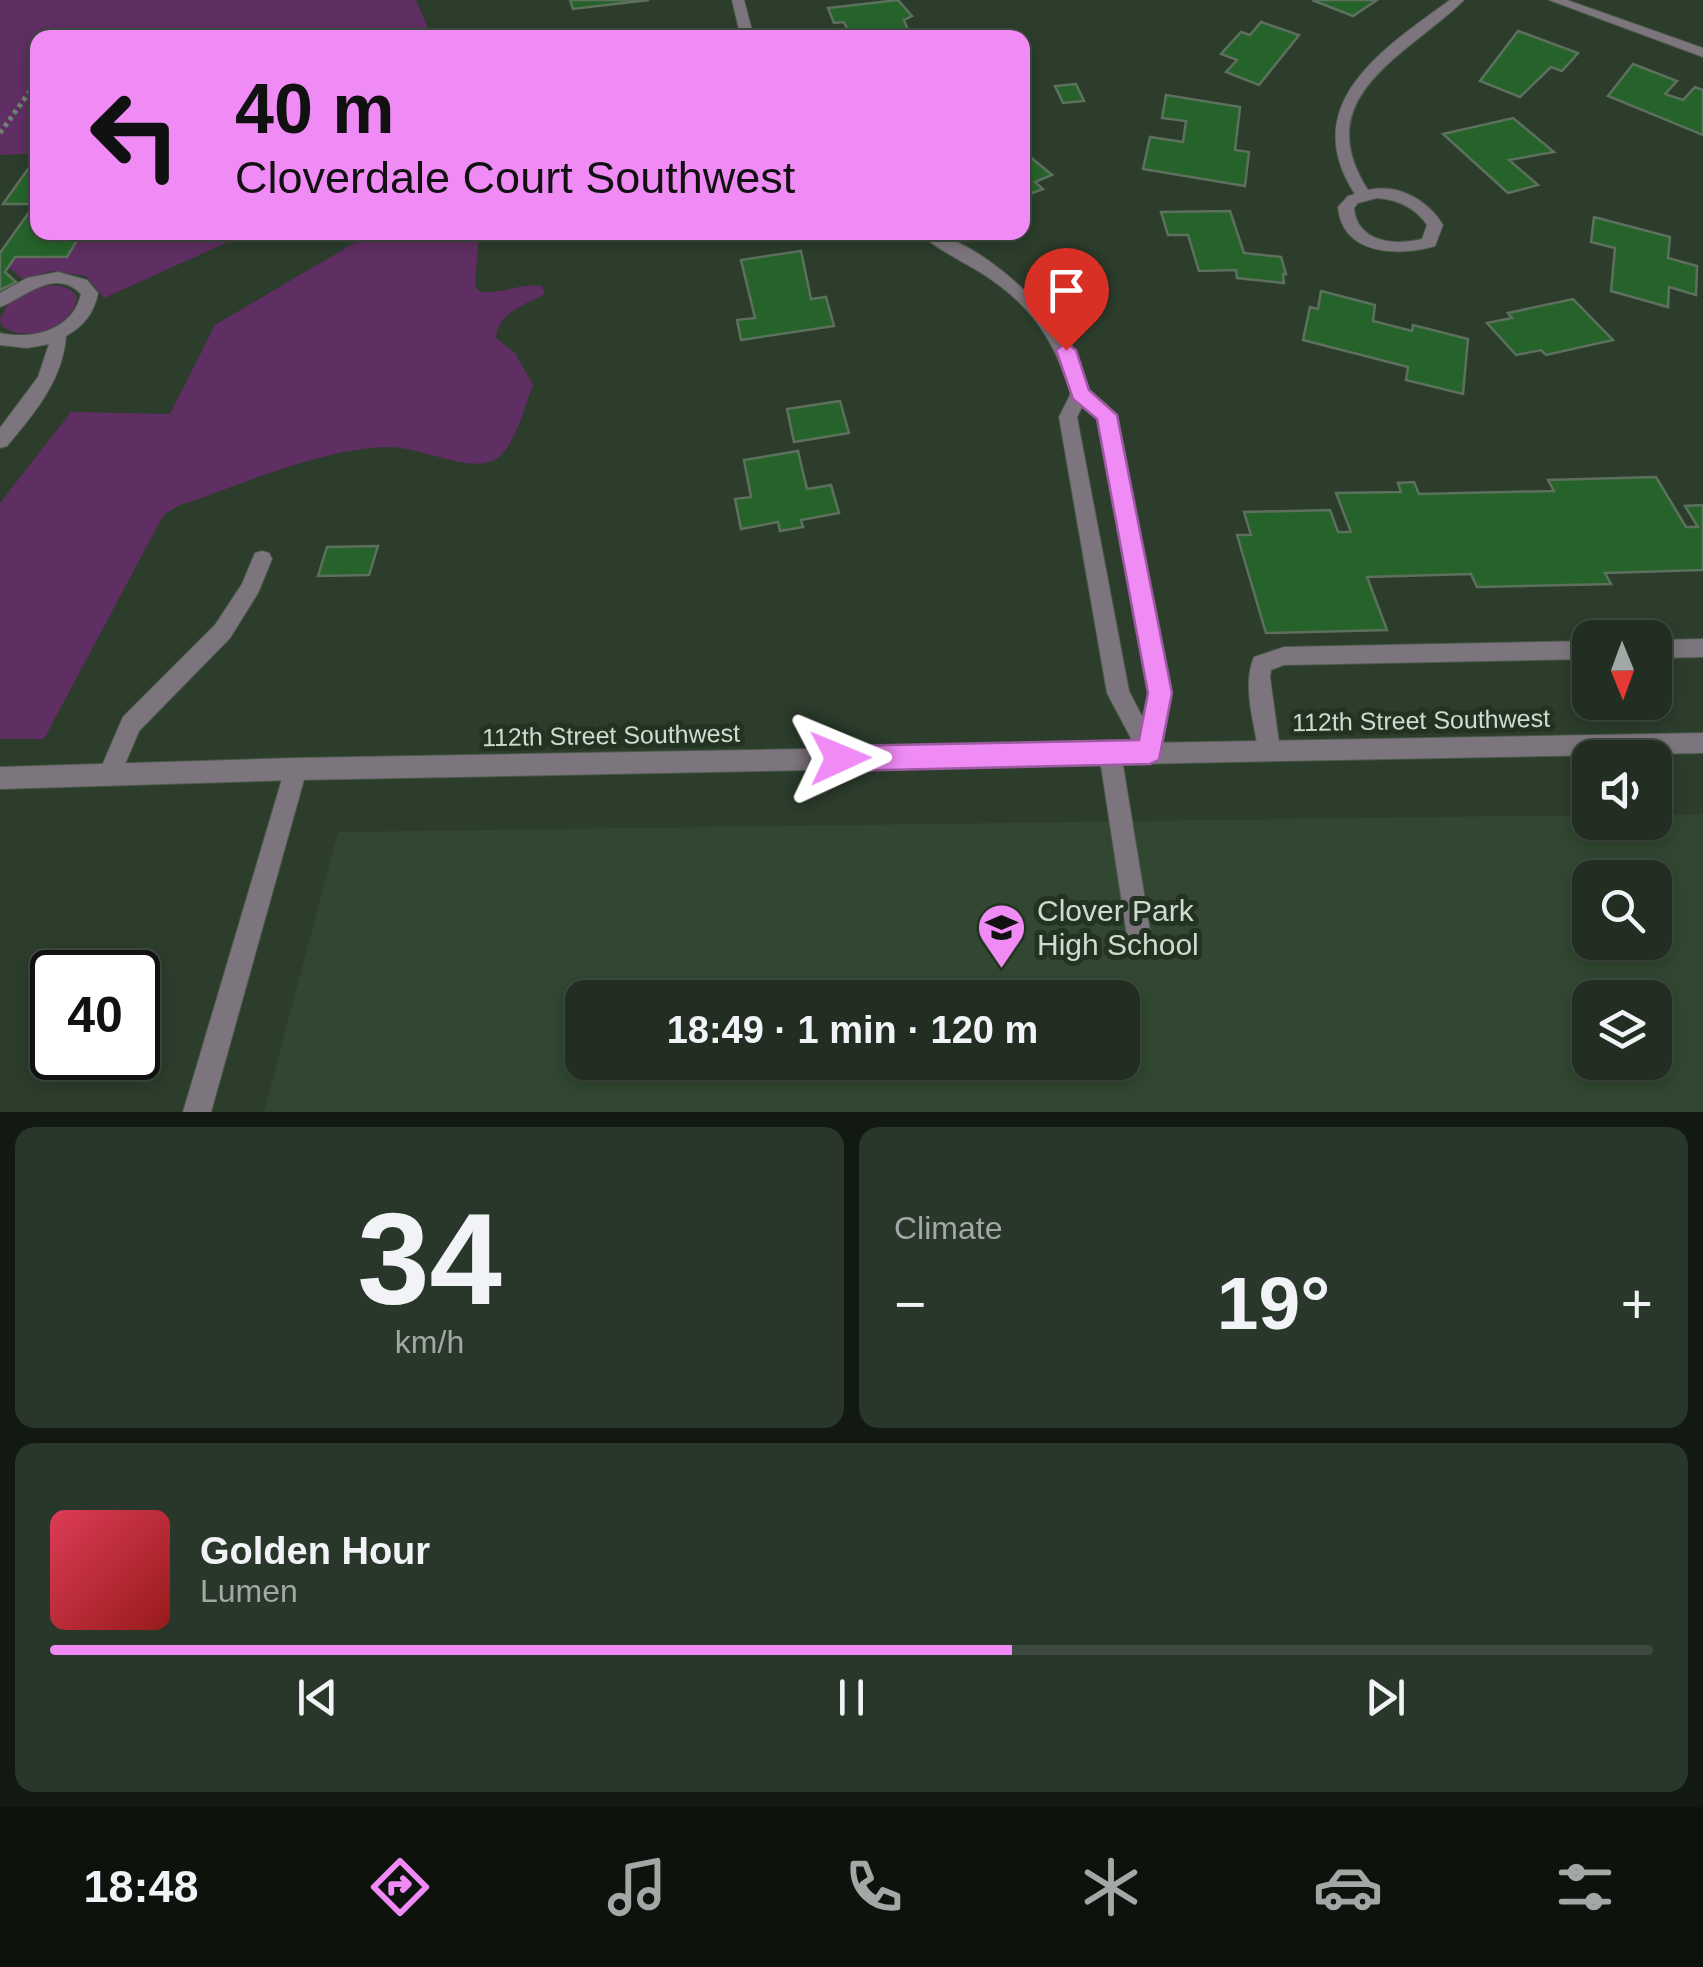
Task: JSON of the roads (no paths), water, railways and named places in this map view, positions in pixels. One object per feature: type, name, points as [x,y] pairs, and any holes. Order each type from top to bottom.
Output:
[{"type":"street","points":[[738,0],[746,30]]},
{"type":"street","points":[[1363,194],[1343,145],[1346,105],[1390,56],[1458,0]]},
{"type":"street","points":[[1555,0],[1703,53]]},
{"type":"street","points":[[1363,194],[1392,194],[1420,206],[1435,224],[1435,234],[1429,242],[1404,249],[1359,235],[1345,216],[1346,206],[1363,194]]},
{"type":"street","points":[[939,240],[1000,277],[1036,310],[1066,350],[1080,394],[1106,415],[1160,693],[1150,752]]},
{"type":"street","points":[[0,301],[14,290],[62,277],[85,285],[90,292],[90,302],[73,324],[58,332],[25,342],[0,338]]},
{"type":"street","points":[[0,441],[51,372],[58,350],[58,332]]},
{"type":"street","points":[[1080,394],[1068,418],[1118,693],[1150,752]]},
{"type":"street","points":[[109,775],[128,727],[218,640],[252,594],[262,559]]},
{"type":"street","points":[[1672,648],[1703,648]]},
{"type":"street","points":[[1269,750],[1259,677],[1262,664],[1284,656],[1572,650]]},
{"type":"street","name":"112th Street Southwest","points":[[0,778],[1703,743]]},
{"type":"street","points":[[1110,753],[1140,936]]},
{"type":"street","points":[[197,1112],[296,769]]},
{"type":"place","name":"Clover Park High School","points":[[1002,970]]}]
